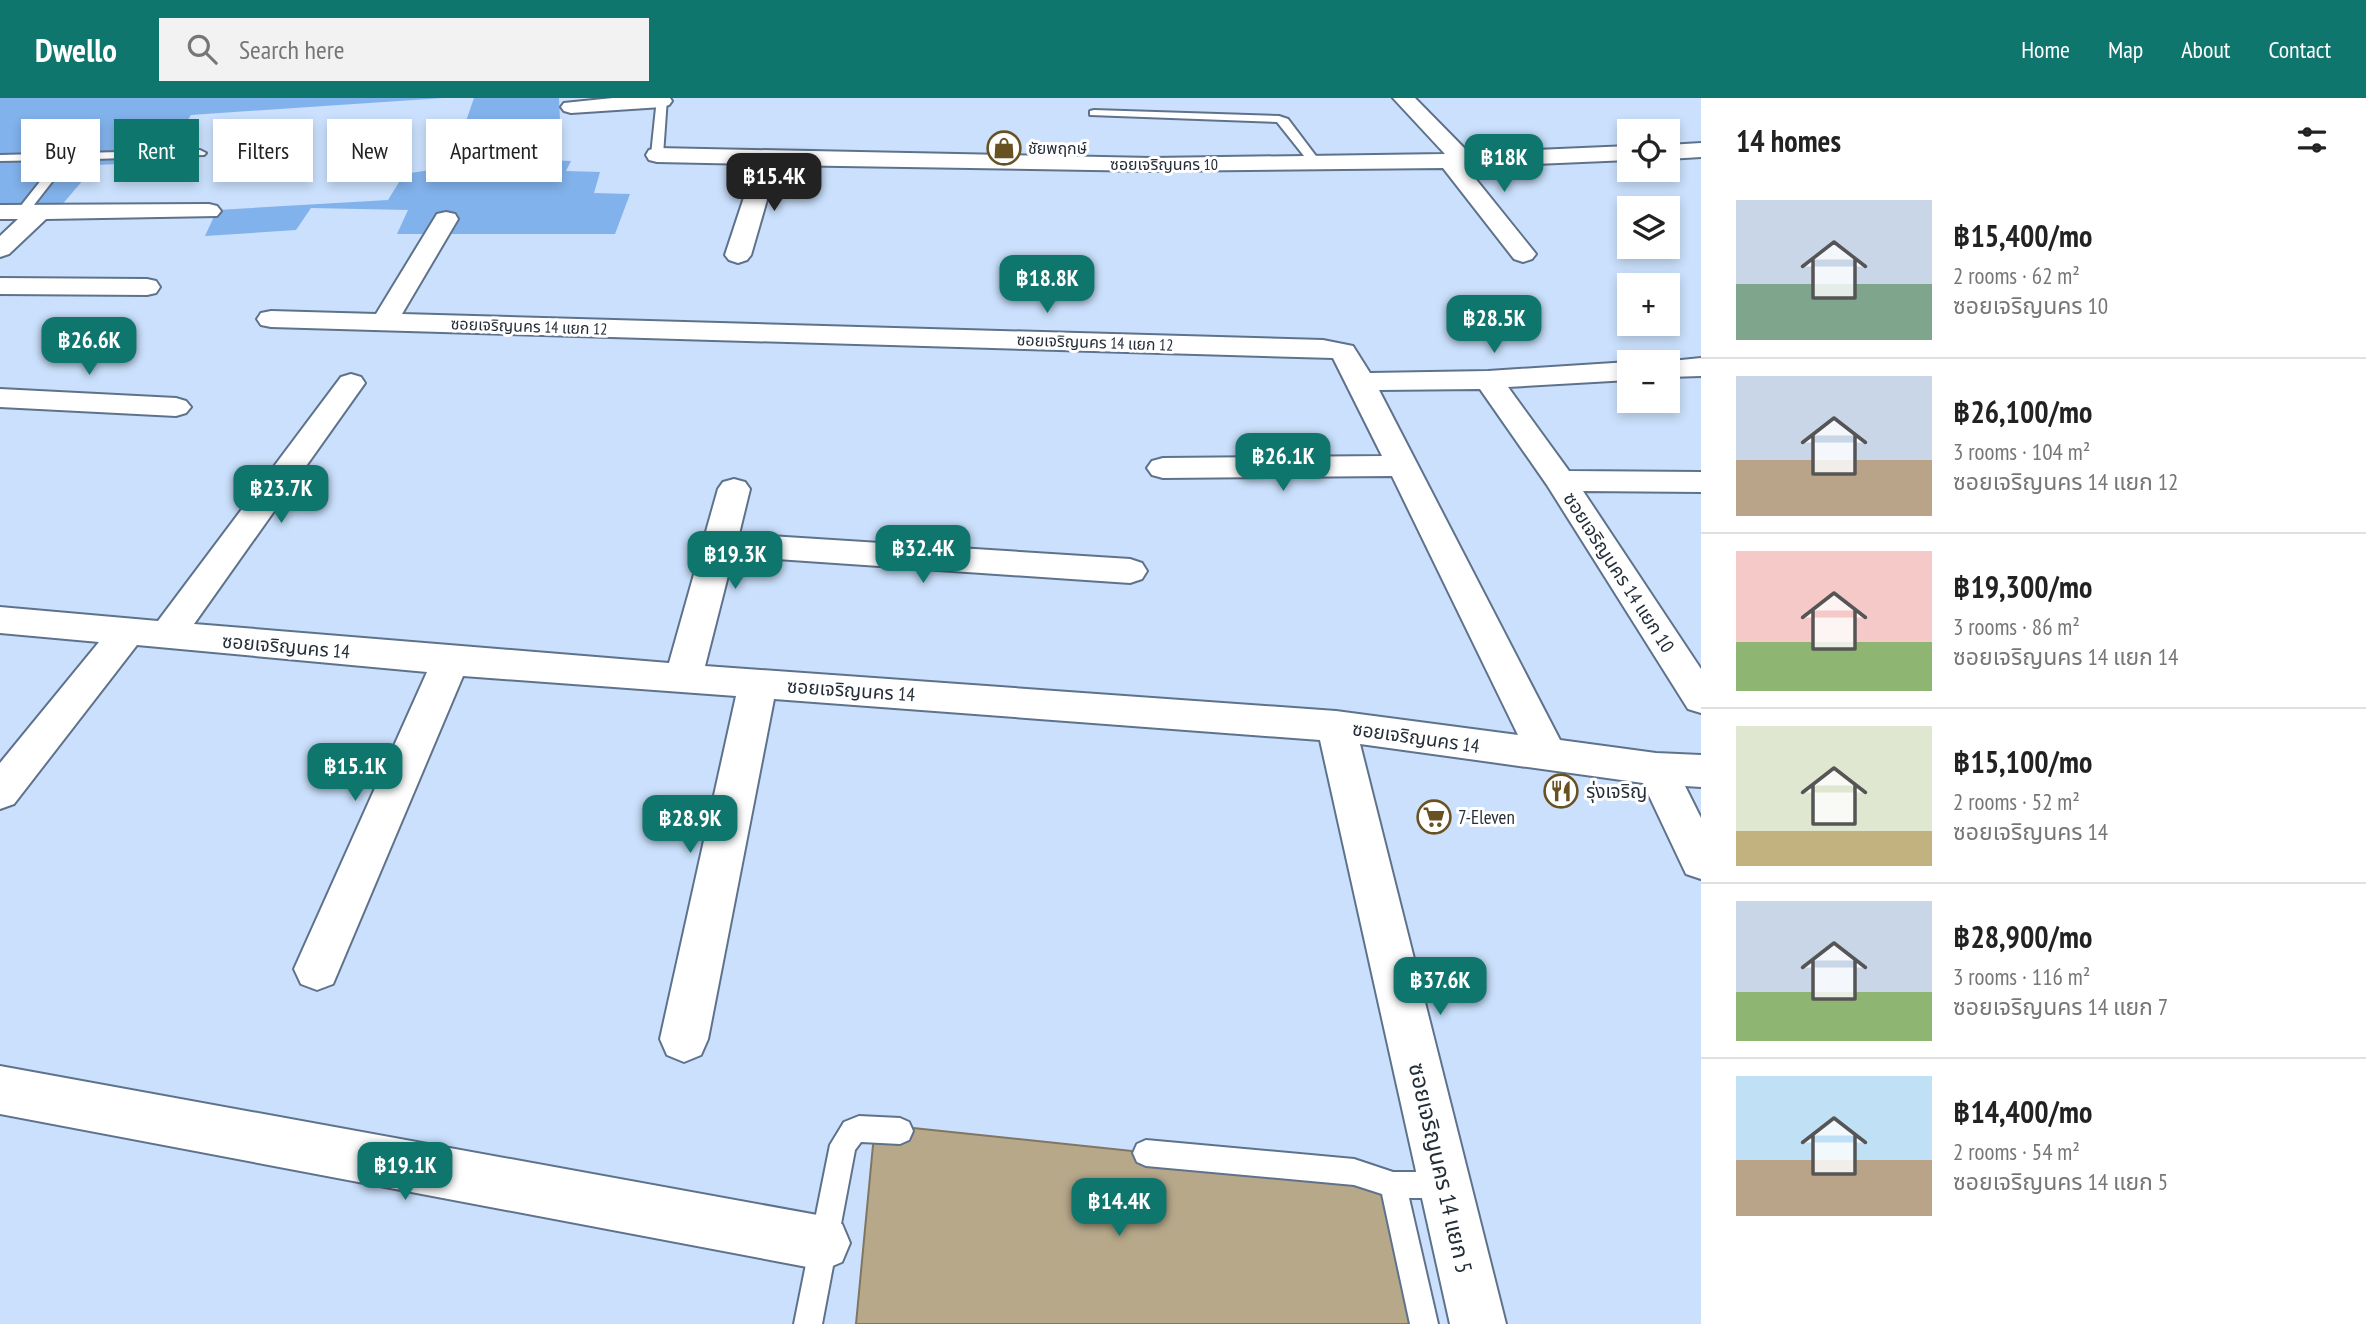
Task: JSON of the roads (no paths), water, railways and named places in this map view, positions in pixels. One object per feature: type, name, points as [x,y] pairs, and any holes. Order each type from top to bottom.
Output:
[{"type":"street","points":[[1402,98],[1457,161],[1523,254]]},
{"type":"street","points":[[571,107],[662,100]]},
{"type":"street","points":[[1680,151],[1701,150]]},
{"type":"street","name":"ซอยเจริญนคร 10","points":[[657,155],[1097,164],[1316,164],[1617,154]]},
{"type":"street","points":[[738,254],[768,158]]},
{"type":"street","points":[[0,250],[20,212],[209,211]]},
{"type":"street","points":[[384,322],[446,219]]},
{"type":"street","points":[[0,286],[147,287]]},
{"type":"street","name":"ซอยเจริญนคร 14 แยก 12","points":[[271,319],[1323,348],[1343,352],[1361,382],[1547,754]]},
{"type":"street","points":[[1680,368],[1701,367]]},
{"type":"street","points":[[1361,382],[1488,380],[1617,372]]},
{"type":"street","name":"ซอยเจริญนคร 14 แยก 10","points":[[1488,380],[1560,481],[1701,699]]},
{"type":"street","points":[[167,635],[351,383]]},
{"type":"street","points":[[0,398],[176,407]]},
{"type":"street","points":[[1163,468],[1403,466]]},
{"type":"street","name":"ซอยเจริญนคร 14 แยก 10","points":[[1560,481],[1701,482]]},
{"type":"street","points":[[683,678],[734,489]]},
{"type":"street","points":[[719,544],[1130,571]]},
{"type":"street","name":"ซอยเจริญนคร 14","points":[[0,620],[451,662],[1336,726],[1656,769],[1701,771]]},
{"type":"street","points":[[0,792],[128,631]]},
{"type":"street","points":[[317,969],[451,662]]},
{"type":"street","points":[[684,1039],[758,684]]},
{"type":"street","name":"ซอยเจริญนคร 14 แยก 5","points":[[1336,726],[1478,1324]]},
{"type":"street","points":[[1656,769],[1701,861]]},
{"type":"street","points":[[0,1090],[823,1244]]},
{"type":"lane","points":[[657,155],[662,100]]},
{"type":"lane","points":[[1094,113],[1279,119],[1284,121],[1316,164]]},
{"type":"lane","points":[[100,156],[200,153]]},
{"type":"lane","points":[[0,158],[21,158]]},
{"type":"lane","points":[[20,212],[45,182]]},
{"type":"lane","points":[[808,1324],[839,1157],[853,1131],[865,1129],[922,1133]]},
{"type":"lane","points":[[1117,1151],[1354,1172],[1393,1185],[1445,1185]]},
{"type":"lane","points":[[1393,1185],[1407,1238],[1424,1324]]},
{"type":"place","name":"ชัยพฤกษ์","points":[[1004,148]]},
{"type":"place","name":"รุ่งเจริญ","points":[[1561,791]]},
{"type":"place","name":"7-Eleven","points":[[1434,817]]}]
